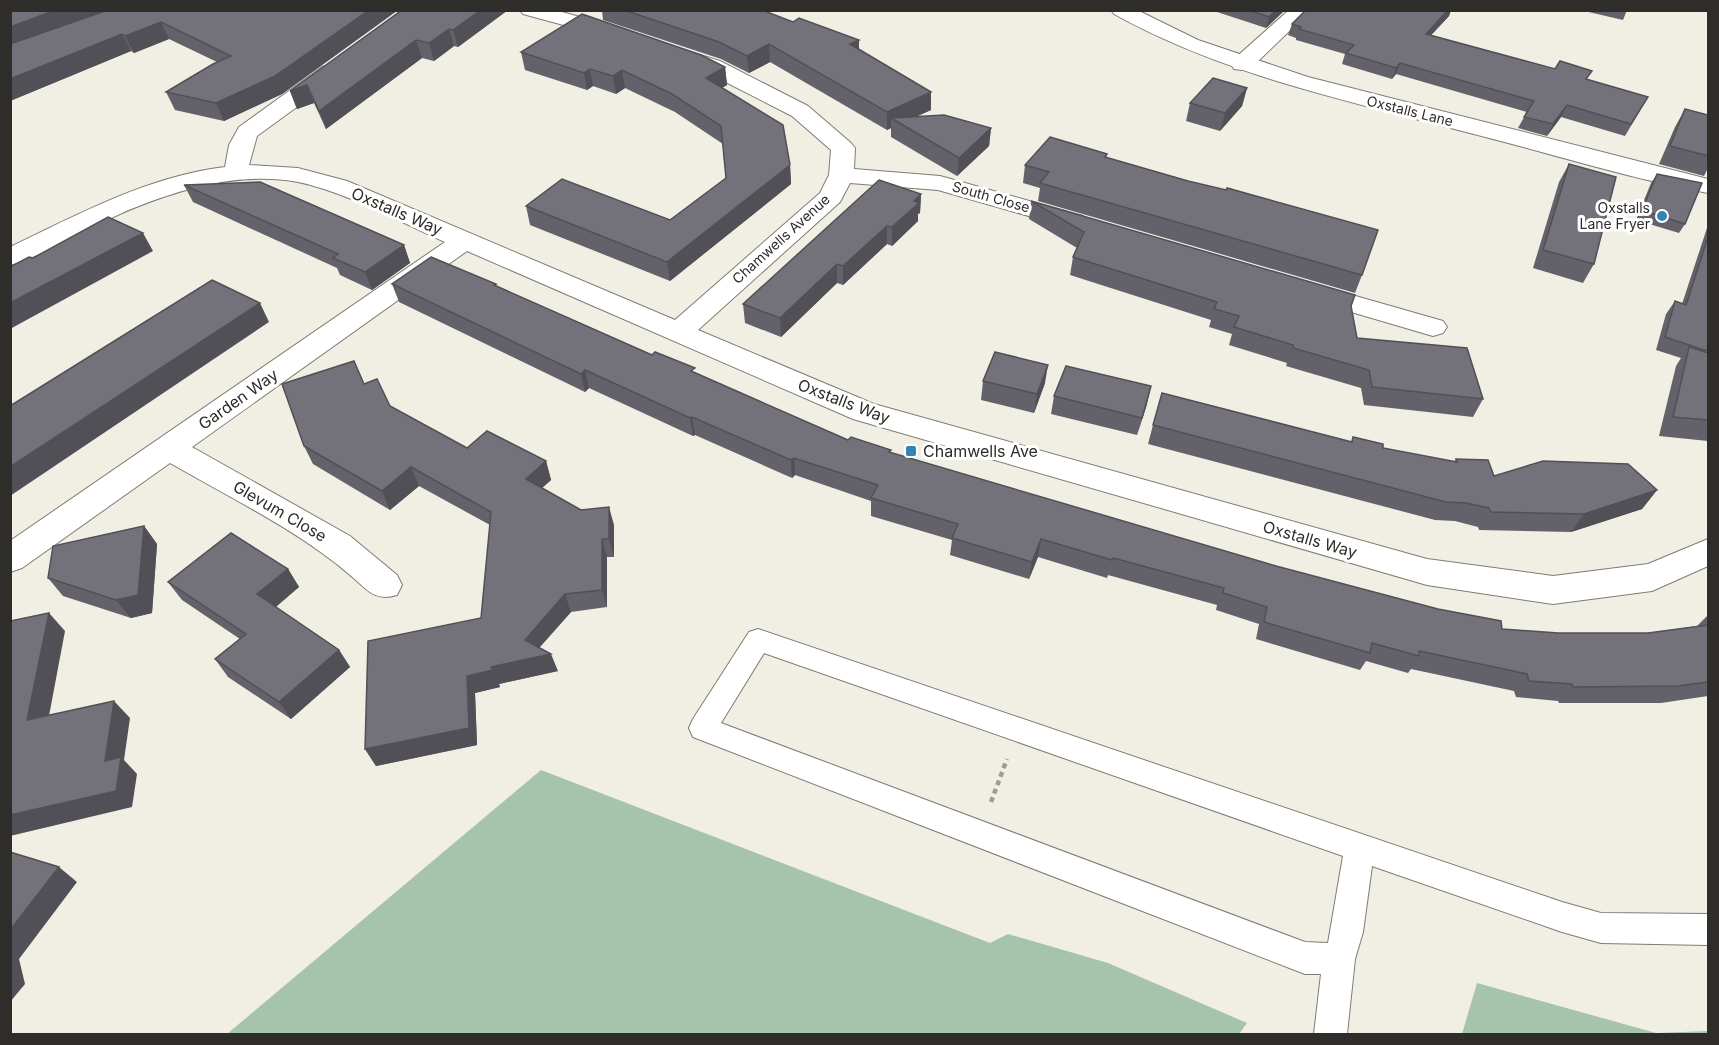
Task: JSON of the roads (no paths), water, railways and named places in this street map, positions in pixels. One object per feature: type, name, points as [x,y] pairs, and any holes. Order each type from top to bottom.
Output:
[{"type":"street","name":"Chamwells Avenue","points":[[530,10],[596,26],[712,66],[800,111],[843,148],[841,175],[831,197],[678,332]]},
{"type":"street","name":"Oxstalls Lane","points":[[1121,10],[1185,43],[1242,64],[1320,88],[1708,186]]},
{"type":"street","points":[[1242,64],[1301,10]]},
{"type":"street","points":[[236,173],[241,145],[247,132],[345,61]]},
{"type":"street","name":"Oxstalls Way","points":[[10,257],[129,201],[197,178],[236,173],[298,175],[338,186],[864,412],[1427,572],[1553,590],[1652,577],[1708,552]]},
{"type":"street","name":"South Close","points":[[841,175],[940,183],[1092,227]]},
{"type":"street","name":"Garden Way","points":[[10,559],[465,240]]},
{"type":"street","points":[[1287,284],[1375,320],[1433,327]]},
{"type":"street","name":"Glevum Close","points":[[169,448],[338,545],[385,585]]},
{"type":"lane","points":[[1339,959],[1305,958],[702,728],[758,640],[1562,917],[1601,928],[1708,930]]},
{"type":"lane","points":[[1330,1035],[1339,959],[1347,932],[1360,846]]},
{"type":"place","name":"Oxstalls Lane Fryer","points":[[1662,216]]},
{"type":"place","name":"Chamwells Ave","points":[[911,451]]}]
